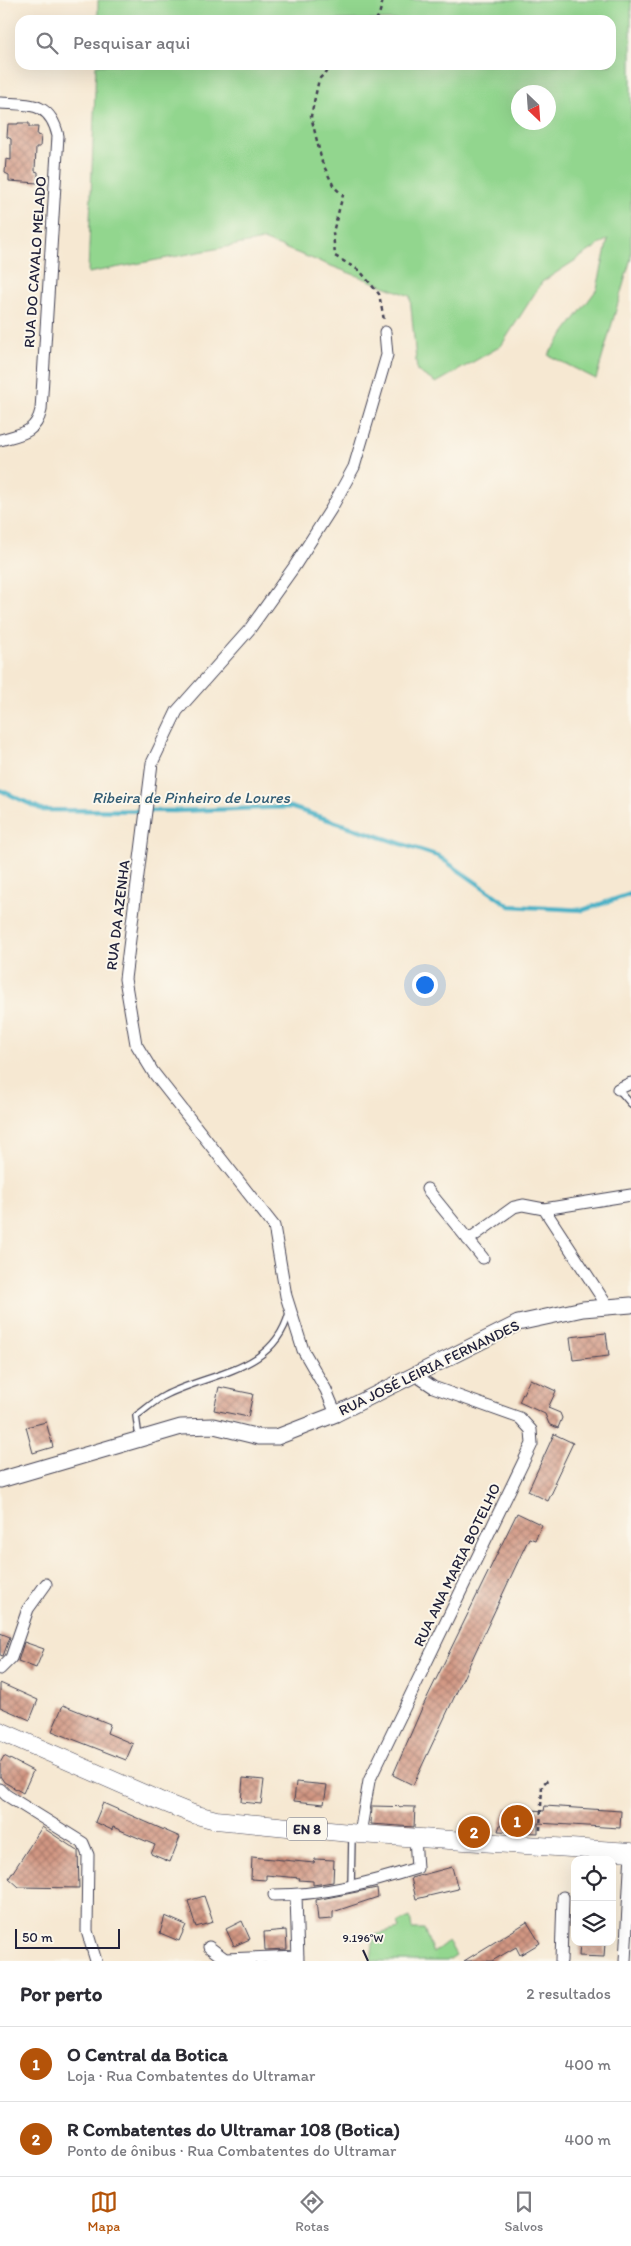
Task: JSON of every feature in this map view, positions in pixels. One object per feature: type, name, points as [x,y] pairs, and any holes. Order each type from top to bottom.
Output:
[{"type":"main road","name":"RUA JOSÉ LEIRIA FERNANDES","points":[[139,1439],[181,1427],[198,1425],[242,1432],[259,1437],[277,1437],[336,1414],[518,1323],[583,1309],[631,1305]]},
{"type":"main road","points":[[0,1480],[139,1439]]},
{"type":"main road","name":"EN 8","points":[[0,1731],[193,1814],[240,1823],[356,1834],[631,1852]]},
{"type":"street","name":"RUA DO CAVALO MELADO","points":[[0,103],[36,105],[46,110],[56,127],[58,136],[41,410],[38,420],[22,435],[0,440]]},
{"type":"street","name":"RUA DA AZENHA","points":[[336,1414],[326,1390],[303,1350],[290,1309],[274,1226],[153,1072],[136,1044],[125,979],[152,763],[177,711],[250,630],[294,567],[331,509],[354,467],[387,355],[386,332]]},
{"type":"street","points":[[618,1089],[631,1084]]},
{"type":"street","points":[[427,1189],[482,1258]]},
{"type":"street","points":[[468,1240],[514,1207],[523,1205],[544,1209],[631,1195]]},
{"type":"street","points":[[544,1209],[608,1307]]},
{"type":"street","name":"RUA ANA MARIA BOTELHO","points":[[356,1834],[369,1781],[532,1444],[531,1430],[520,1418],[433,1387],[415,1375]]},
{"type":"street","points":[[0,1669],[11,1658],[28,1609],[46,1584]]},
{"type":"street","points":[[2,1795],[83,1843],[88,1855],[87,1932],[96,1961]]},
{"type":"street","points":[[274,1895],[296,1895],[351,1887],[417,1868],[415,1838]]},
{"type":"street","points":[[625,1961],[631,1852]]},
{"type":"street","points":[[209,1947],[225,1959],[298,1959],[296,1895]]},
{"type":"street","points":[[561,1961],[563,1897]]},
{"type":"lane","points":[[618,1089],[631,1104]]},
{"type":"lane","points":[[139,1439],[136,1416],[164,1396],[246,1365],[264,1353],[277,1341],[286,1325],[290,1309]]},
{"type":"lane","points":[[351,1887],[356,1834]]},
{"type":"path","points":[[379,15],[383,0]]},
{"type":"path","points":[[329,70],[319,79],[311,116],[322,162],[334,187],[343,196],[333,232],[334,256],[360,272],[380,294],[386,332]]},
{"type":"path","points":[[540,1825],[542,1785],[550,1778]]},
{"type":"green space","points":[[98,0],[631,0],[631,258],[596,379],[548,355],[597,289],[608,239],[542,282],[501,346],[436,383],[417,371],[410,296],[263,240],[88,273],[96,70],[616,70],[616,15],[98,15]]},
{"type":"green space","points":[[410,1917],[412,1929],[424,1929],[433,1953],[448,1941],[456,1955],[447,1961],[371,1961],[374,1935],[399,1929],[397,1923]]},
{"type":"building","points":[[29,123],[29,127],[38,127],[37,135],[41,136],[40,147],[36,147],[35,171],[38,172],[38,183],[9,181],[9,175],[5,173],[6,159],[11,160],[11,139],[7,137],[8,124]]},
{"type":"building","points":[[606,1333],[609,1356],[573,1360],[570,1337]]},
{"type":"building","points":[[530,1379],[556,1391],[548,1408],[560,1413],[562,1418],[558,1428],[549,1424],[545,1414],[519,1402]]},
{"type":"building","points":[[219,1387],[253,1394],[248,1417],[214,1410]]},
{"type":"building","points":[[46,1422],[53,1447],[33,1453],[26,1427]]},
{"type":"building","points":[[554,1434],[573,1443],[554,1483],[556,1484],[548,1501],[528,1491]]},
{"type":"building","points":[[517,1513],[542,1525],[535,1540],[529,1538],[413,1785],[393,1775],[422,1708]]},
{"type":"building","points":[[0,1633],[10,1637],[3,1656],[0,1655]]},
{"type":"building","points":[[24,1642],[44,1649],[36,1668],[18,1661]]},
{"type":"building","points":[[0,1683],[38,1700],[30,1720],[0,1707]]},
{"type":"building","points":[[63,1705],[110,1724],[107,1733],[133,1744],[126,1760],[52,1731]]},
{"type":"building","points":[[4,1756],[33,1771],[23,1793],[4,1782],[0,1776],[0,1763]]},
{"type":"building","points":[[243,1778],[264,1780],[261,1804],[241,1802]]},
{"type":"building","points":[[296,1782],[327,1785],[324,1804],[294,1801]]},
{"type":"building","points":[[103,1803],[180,1837],[170,1862],[151,1854],[155,1845],[113,1827],[112,1830],[95,1822]]},
{"type":"building","points":[[372,1806],[415,1807],[414,1827],[371,1824]]},
{"type":"building","points":[[545,1806],[621,1811],[620,1828],[538,1823],[538,1833],[498,1831],[506,1808],[544,1811]]},
{"type":"building","points":[[42,1827],[78,1851],[79,1888],[19,1887],[9,1878]]},
{"type":"building","points":[[252,1857],[314,1863],[315,1859],[334,1860],[333,1882],[313,1885],[313,1881],[299,1880],[300,1878],[266,1875],[266,1880],[251,1879]]},
{"type":"building","points":[[452,1867],[458,1889],[416,1899],[411,1878]]},
{"type":"building","points":[[377,1888],[378,1897],[333,1912],[333,1919],[318,1920],[316,1900]]},
{"type":"building","points":[[204,1896],[213,1922],[196,1927],[188,1901]]},
{"type":"building","points":[[165,1916],[186,1925],[179,1941],[160,1933]]},
{"type":"building","points":[[242,1921],[250,1939],[234,1946],[226,1929]]},
{"type":"building","points":[[527,1922],[540,1943],[520,1955],[516,1947],[492,1961],[464,1961]]},
{"type":"building","points":[[286,1930],[287,1949],[265,1950],[264,1932]]},
{"type":"building","points":[[580,1946],[605,1946],[604,1957],[579,1956]]},
{"type":"waterway","name":"Ribeira de Pinheiro de Loures","points":[[0,790],[43,810],[175,811],[290,807],[438,856],[510,906],[583,910],[631,894]]},
{"type":"place","name":"O Central da Botica","points":[[517,1821]]},
{"type":"place","name":"R Combatentes do Ultramar 108 (Botica)","points":[[474,1832]]}]
